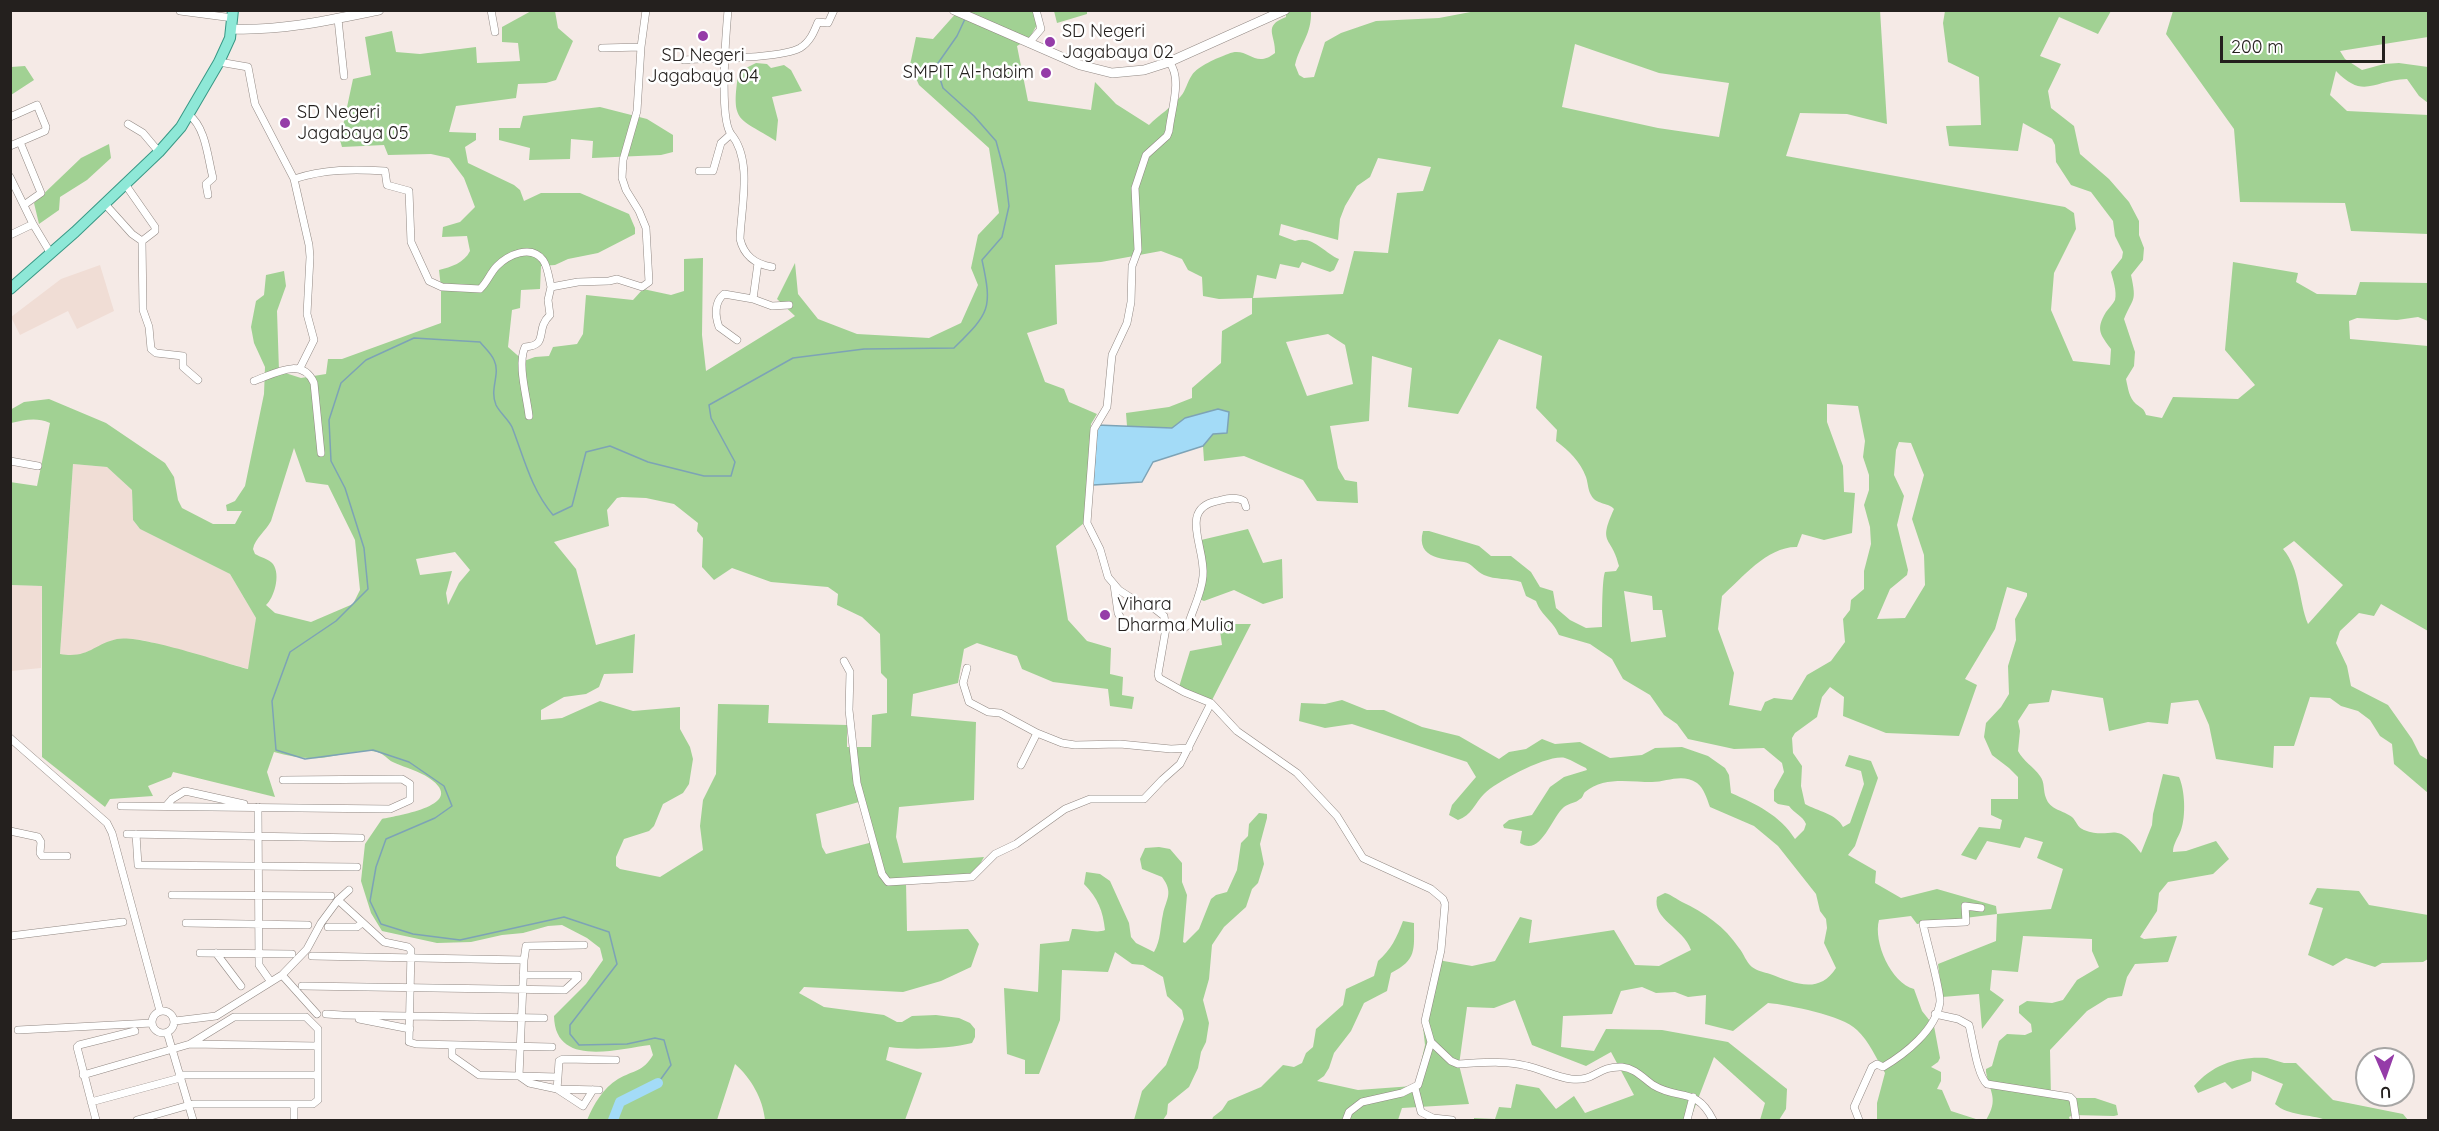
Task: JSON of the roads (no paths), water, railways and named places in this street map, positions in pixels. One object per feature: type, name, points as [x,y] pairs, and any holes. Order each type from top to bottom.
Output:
[{"type":"main road","points":[[10,289],[51,254],[159,152],[189,115],[219,62],[232,19]]},
{"type":"street","points":[[180,11],[232,19],[270,29],[338,19],[379,10]]},
{"type":"street","points":[[491,10],[495,32]]},
{"type":"street","points":[[551,287],[617,279],[642,288],[649,282],[646,228],[622,178],[622,160],[637,111],[646,10]]},
{"type":"street","points":[[729,10],[725,108],[726,126],[739,149],[744,169],[740,238],[747,256],[758,264],[772,267]]},
{"type":"street","points":[[684,60],[726,58],[798,49],[810,39],[819,22],[828,23],[834,10]]},
{"type":"street","points":[[954,10],[1080,66],[1101,72],[1124,73],[1144,70],[1168,62],[1285,10]]},
{"type":"street","points":[[1029,43],[1041,29],[1036,10]]},
{"type":"street","points":[[338,19],[344,76]]},
{"type":"street","points":[[602,48],[641,47]]},
{"type":"street","points":[[219,62],[248,67],[255,104],[294,179],[309,245],[307,314],[314,340],[300,368]]},
{"type":"street","points":[[1168,62],[1175,69],[1177,79],[1169,131],[1162,141],[1146,154],[1143,171],[1135,188],[1138,250],[1132,266],[1129,314],[1112,356],[1107,407],[1094,429],[1087,527],[1100,549],[1106,574],[1114,585],[1136,601],[1164,616],[1166,628],[1159,678],[1211,703],[1237,731],[1298,773],[1337,816],[1364,858],[1372,864],[1431,889],[1443,899],[1446,913],[1441,950],[1425,1021],[1431,1042],[1451,1061],[1458,1064],[1514,1064],[1566,1078],[1583,1080],[1590,1079],[1601,1069],[1624,1067],[1635,1071],[1655,1086],[1693,1097],[1706,1107],[1713,1120]]},
{"type":"street","points":[[10,117],[38,106],[46,129],[10,146]]},
{"type":"street","points":[[189,115],[196,120],[200,129],[213,178],[206,184],[208,195]]},
{"type":"street","points":[[128,124],[143,133],[159,152]]},
{"type":"street","points":[[699,171],[713,171],[721,143],[731,134]]},
{"type":"street","points":[[20,142],[41,193],[24,205]]},
{"type":"street","points":[[294,179],[317,172],[356,169],[385,171],[387,184],[409,190],[411,242],[429,281],[442,287],[480,289],[500,263],[513,254],[529,252],[542,258],[551,287],[548,300],[550,315],[542,322],[539,343],[536,346],[525,347],[523,351],[521,367],[529,416]]},
{"type":"street","points":[[10,177],[51,254]]},
{"type":"street","points":[[124,184],[156,227],[155,231],[142,241]]},
{"type":"street","points":[[105,204],[132,234],[142,241]]},
{"type":"street","points":[[10,225],[13,234],[33,224]]},
{"type":"street","points":[[142,241],[143,310],[149,327],[151,349],[156,353],[183,356],[183,367],[191,371],[198,380]]},
{"type":"street","points":[[753,299],[758,264]]},
{"type":"street","points":[[737,340],[719,327],[716,307],[724,294],[753,299],[772,306],[789,305]]},
{"type":"street","points":[[254,381],[281,370],[300,368],[311,376],[314,383],[321,453]]},
{"type":"street","points":[[10,461],[38,466]]},
{"type":"street","points":[[1166,628],[1184,628],[1188,625],[1203,577],[1203,556],[1195,520],[1198,510],[1208,503],[1238,498],[1244,501],[1246,507]]},
{"type":"street","points":[[1114,585],[1118,613],[1124,624]]},
{"type":"street","points":[[844,661],[850,672],[849,710],[857,783],[882,874],[888,882],[972,877],[995,854],[1016,844],[1046,820],[1074,805],[1090,798],[1144,799],[1180,764],[1211,703]]},
{"type":"street","points":[[967,668],[963,683],[969,702],[988,712],[1000,713],[1037,733],[1075,745],[1120,744],[1162,749],[1189,748]]},
{"type":"street","points":[[1021,765],[1037,733]]},
{"type":"street","points":[[10,738],[107,823],[119,856],[160,1011]]},
{"type":"street","points":[[121,806],[390,809],[410,800],[410,784],[402,779],[283,780]]},
{"type":"street","points":[[166,806],[185,791],[258,807]]},
{"type":"street","points":[[258,807],[258,954],[259,965],[272,982]]},
{"type":"street","points":[[10,831],[38,837],[42,856],[67,856]]},
{"type":"street","points":[[127,834],[361,838]]},
{"type":"street","points":[[136,834],[138,865],[357,867]]},
{"type":"street","points":[[172,895],[334,898],[349,890]]},
{"type":"street","points":[[175,1021],[216,1016],[282,975],[307,949],[334,898]]},
{"type":"street","points":[[334,898],[384,942],[408,947],[411,950],[409,1042],[552,1047]]},
{"type":"street","points":[[1859,1120],[1854,1107],[1872,1067],[1876,1064],[1883,1067],[1902,1056],[1922,1037],[1940,1001],[1923,924],[1966,922],[1965,906],[1981,909]]},
{"type":"street","points":[[10,936],[123,922]]},
{"type":"street","points":[[328,927],[357,927],[362,922]]},
{"type":"street","points":[[186,923],[308,925]]},
{"type":"street","points":[[519,1076],[524,949],[528,946],[584,945]]},
{"type":"street","points":[[200,953],[292,954]]},
{"type":"street","points":[[216,953],[241,986]]},
{"type":"street","points":[[312,956],[524,960]]},
{"type":"street","points":[[282,975],[317,1014]]},
{"type":"street","points":[[302,986],[565,990],[578,978],[578,975],[524,975]]},
{"type":"street","points":[[160,1011],[168,1011],[175,1021],[173,1028],[167,1032],[156,1030],[152,1023],[154,1016],[160,1011]]},
{"type":"street","points":[[326,1014],[544,1018]]},
{"type":"street","points":[[1935,1014],[1958,1019],[1969,1025],[1976,1049],[1979,1072],[1987,1084],[2070,1097],[2073,1100],[2076,1120]]},
{"type":"street","points":[[340,1015],[410,1029]]},
{"type":"street","points":[[83,1075],[190,1044],[238,1016],[306,1017],[318,1029],[316,1103],[188,1106],[137,1120]]},
{"type":"street","points":[[18,1030],[152,1023]]},
{"type":"street","points":[[96,1120],[76,1051],[80,1045],[135,1031]]},
{"type":"street","points":[[167,1032],[193,1120]]},
{"type":"street","points":[[1346,1120],[1349,1112],[1362,1102],[1402,1094],[1415,1088],[1420,1080],[1431,1042]]},
{"type":"street","points":[[190,1044],[318,1046]]},
{"type":"street","points":[[452,1045],[452,1056],[478,1075],[558,1077]]},
{"type":"street","points":[[557,1089],[559,1061],[563,1059],[616,1060]]},
{"type":"street","points":[[91,1102],[180,1076],[318,1075]]},
{"type":"street","points":[[519,1076],[529,1083],[557,1089],[596,1090],[583,1106],[557,1089]]},
{"type":"street","points":[[1415,1088],[1421,1112],[1432,1118],[1452,1120]]},
{"type":"street","points":[[1687,1120],[1693,1097]]},
{"type":"street","points":[[294,1104],[294,1120]]},
{"type":"water","points":[[1218,409],[1229,412],[1227,433],[1213,434],[1203,446],[1153,462],[1142,482],[1093,485],[1097,425],[1172,428],[1185,418]]},
{"type":"waterway","points":[[658,1083],[671,1065],[664,1040],[655,1038],[627,1044],[579,1045],[570,1034],[570,1025],[617,964],[609,932],[564,917],[460,940],[413,934],[381,924],[370,901],[376,867],[386,839],[435,818],[452,806],[444,786],[409,762],[373,750],[305,759],[276,750],[272,701],[290,652],[336,621],[368,589],[364,548],[345,488],[331,461],[329,420],[341,383],[366,360],[414,338],[480,342],[496,365],[494,393],[496,405],[512,427],[539,495],[553,515],[572,506],[586,452],[610,446],[648,462],[704,476],[731,476],[735,462],[711,418],[709,405],[793,358],[864,349],[954,348],[975,327],[985,310],[987,290],[982,260],[1002,237],[1009,206],[1005,174],[996,141],[974,116],[943,88],[936,66],[957,36],[965,19]]},
{"type":"waterway","points":[[613,1120],[620,1102],[658,1083]]},
{"type":"place","name":"SD Negeri Jagabaya 04","points":[[703,36]]},
{"type":"place","name":"SD Negeri Jagabaya 02","points":[[1050,42]]},
{"type":"place","name":"SMPIT Al-habim","points":[[1046,73]]},
{"type":"place","name":"SD Negeri Jagabaya 05","points":[[285,123]]},
{"type":"place","name":"Vihara Dharma Mulia","points":[[1105,615]]}]
